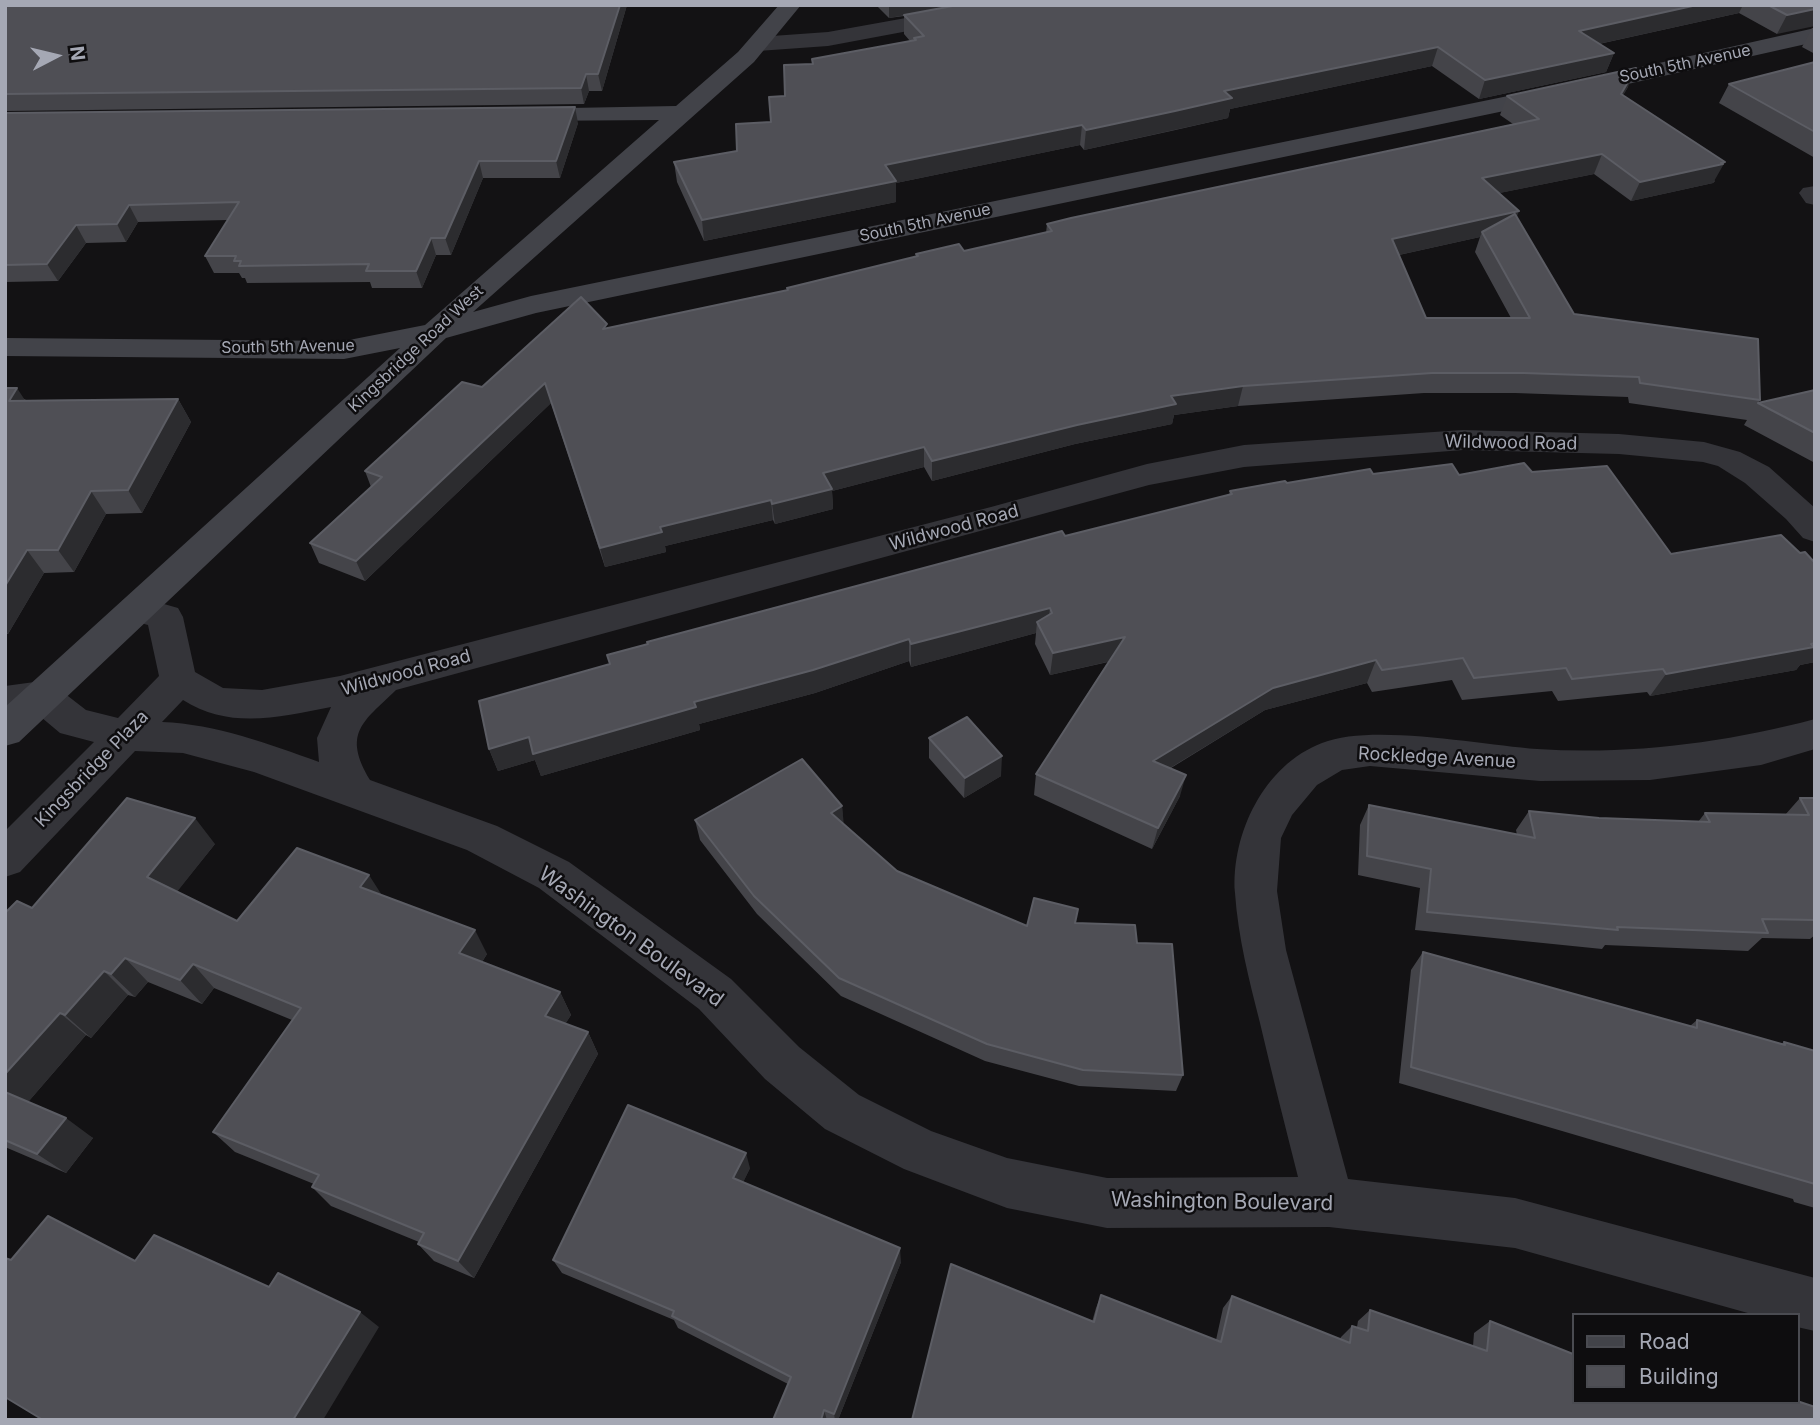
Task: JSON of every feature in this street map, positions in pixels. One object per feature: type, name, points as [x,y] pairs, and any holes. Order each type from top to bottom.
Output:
[{"type":"street","name":"Kingsbridge Road West","points":[[5,731],[23,699],[136,609],[378,383],[439,331],[492,279],[758,44],[792,5]]},
{"type":"street","points":[[758,44],[828,39],[1015,5]]},
{"type":"street","name":"South 5th Avenue","points":[[17,348],[344,350],[439,331],[531,305],[1552,94],[1815,35]]},
{"type":"street","points":[[506,115],[683,113]]},
{"type":"street","name":"Wildwood Road","points":[[179,680],[214,701],[262,705],[329,693],[991,519],[1147,475],[1244,456],[1463,440],[1619,444],[1704,452],[1729,459],[1757,475],[1798,510],[1815,530]]},
{"type":"street","points":[[136,609],[165,617],[168,641],[179,680]]},
{"type":"street","points":[[355,791],[338,761],[337,737],[355,701],[386,679]]},
{"type":"street","name":"Kingsbridge Plaza","points":[[5,859],[179,680]]},
{"type":"street","name":"Washington Boulevard","points":[[23,699],[74,722],[123,735],[195,741],[259,757],[482,838],[554,875],[715,994],[782,1063],[842,1112],[921,1152],[1007,1183],[1108,1203],[1329,1202],[1515,1223],[1815,1305]]},
{"type":"street","name":"Rockledge Avenue","points":[[1329,1202],[1264,950],[1256,891],[1260,838],[1276,804],[1303,774],[1333,755],[1370,750],[1540,765],[1650,764],[1761,748],[1815,734]]},
{"type":"building","points":[[5,5],[620,5],[598,74],[586,74],[581,88],[5,94]]},
{"type":"building","points":[[958,5],[1697,5],[1579,31],[1614,53],[1485,80],[1438,47],[1224,91],[1232,98],[1086,130],[1082,125],[885,165],[896,181],[702,220],[674,162],[737,151],[736,124],[771,122],[769,97],[785,96],[784,65],[813,64],[812,59],[916,40],[914,38],[924,36],[904,15]]},
{"type":"building","points":[[1768,5],[1815,5],[1815,9],[1787,15]]},
{"type":"building","points":[[1815,62],[1815,132],[1729,84]]},
{"type":"building","points":[[1636,68],[1621,94],[1725,162],[1721,163],[1723,164],[1640,182],[1602,154],[1482,178],[1519,211],[1392,239],[1426,318],[1530,318],[1482,232],[1515,214],[1574,314],[1758,339],[1760,400],[1640,383],[1639,377],[1524,373],[1432,373],[1243,386],[1171,396],[1176,404],[932,461],[924,447],[823,473],[832,489],[772,504],[771,500],[660,527],[662,532],[600,548],[545,383],[356,561],[310,543],[382,477],[365,471],[462,382],[482,387],[581,297],[607,324],[603,329],[788,290],[787,288],[959,244],[964,251],[1052,231],[1047,224],[1071,218],[1539,119],[1507,96]]},
{"type":"building","points":[[575,107],[556,161],[479,161],[445,238],[431,238],[416,271],[366,271],[369,264],[239,266],[241,261],[234,261],[236,256],[205,256],[239,202],[129,205],[117,224],[76,225],[47,264],[5,265],[5,113]]},
{"type":"building","points":[[5,388],[17,388],[9,401],[178,399],[128,490],[91,491],[58,550],[27,550],[5,586]]},
{"type":"building","points":[[1815,390],[1815,433],[1758,403]]},
{"type":"building","points":[[1524,463],[1532,472],[1607,466],[1671,554],[1781,535],[1800,553],[1805,552],[1815,563],[1815,643],[1811,644],[1814,647],[1666,674],[1663,669],[1572,679],[1566,668],[1474,678],[1463,658],[1382,670],[1376,660],[1273,688],[1153,761],[1186,775],[1158,828],[1036,774],[1125,637],[1053,653],[1037,622],[1052,613],[1050,608],[911,644],[909,639],[813,670],[694,702],[696,707],[533,754],[529,737],[489,749],[479,701],[610,664],[607,655],[648,644],[647,642],[1062,531],[1065,536],[1232,494],[1230,491],[1370,469],[1373,474],[1452,464],[1459,475]]},
{"type":"building","points":[[967,717],[1002,756],[965,778],[929,738]]},
{"type":"building","points":[[802,759],[842,806],[831,813],[897,871],[1027,926],[1034,898],[1078,909],[1075,923],[1135,925],[1137,943],[1172,944],[1183,1075],[1083,1070],[987,1044],[839,978],[754,896],[695,820]]},
{"type":"building","points":[[127,798],[195,818],[147,877],[237,921],[297,848],[369,875],[360,887],[475,930],[459,953],[560,992],[545,1016],[588,1032],[458,1261],[418,1244],[424,1233],[312,1187],[319,1175],[213,1132],[301,1008],[193,964],[180,980],[125,958],[111,974],[104,971],[65,1015],[60,1013],[5,1074],[5,913],[17,901],[32,908]]},
{"type":"building","points":[[1800,798],[1815,798],[1815,920],[1762,919],[1768,933],[1617,927],[1618,930],[1427,912],[1431,869],[1367,856],[1369,805],[1535,838],[1529,811],[1599,818],[1710,822],[1705,813],[1809,815]]},
{"type":"building","points":[[1423,952],[1697,1028],[1697,1020],[1815,1051],[1815,1184],[1411,1067]]},
{"type":"building","points":[[5,1092],[66,1118],[37,1154],[5,1140]]},
{"type":"building","points":[[628,1105],[746,1153],[733,1178],[900,1248],[834,1414],[824,1410],[821,1420],[773,1420],[791,1377],[672,1316],[674,1311],[553,1260]]},
{"type":"building","points":[[48,1216],[135,1261],[154,1235],[269,1287],[278,1273],[360,1312],[293,1420],[43,1420],[5,1397],[5,1258],[11,1260]]},
{"type":"building","points":[[951,1264],[1094,1322],[1101,1295],[1221,1342],[1232,1296],[1350,1343],[1352,1326],[1368,1331],[1370,1310],[1487,1351],[1490,1321],[1572,1354],[1572,1404],[1799,1404],[1799,1402],[1815,1407],[1815,1420],[912,1420]]}]
